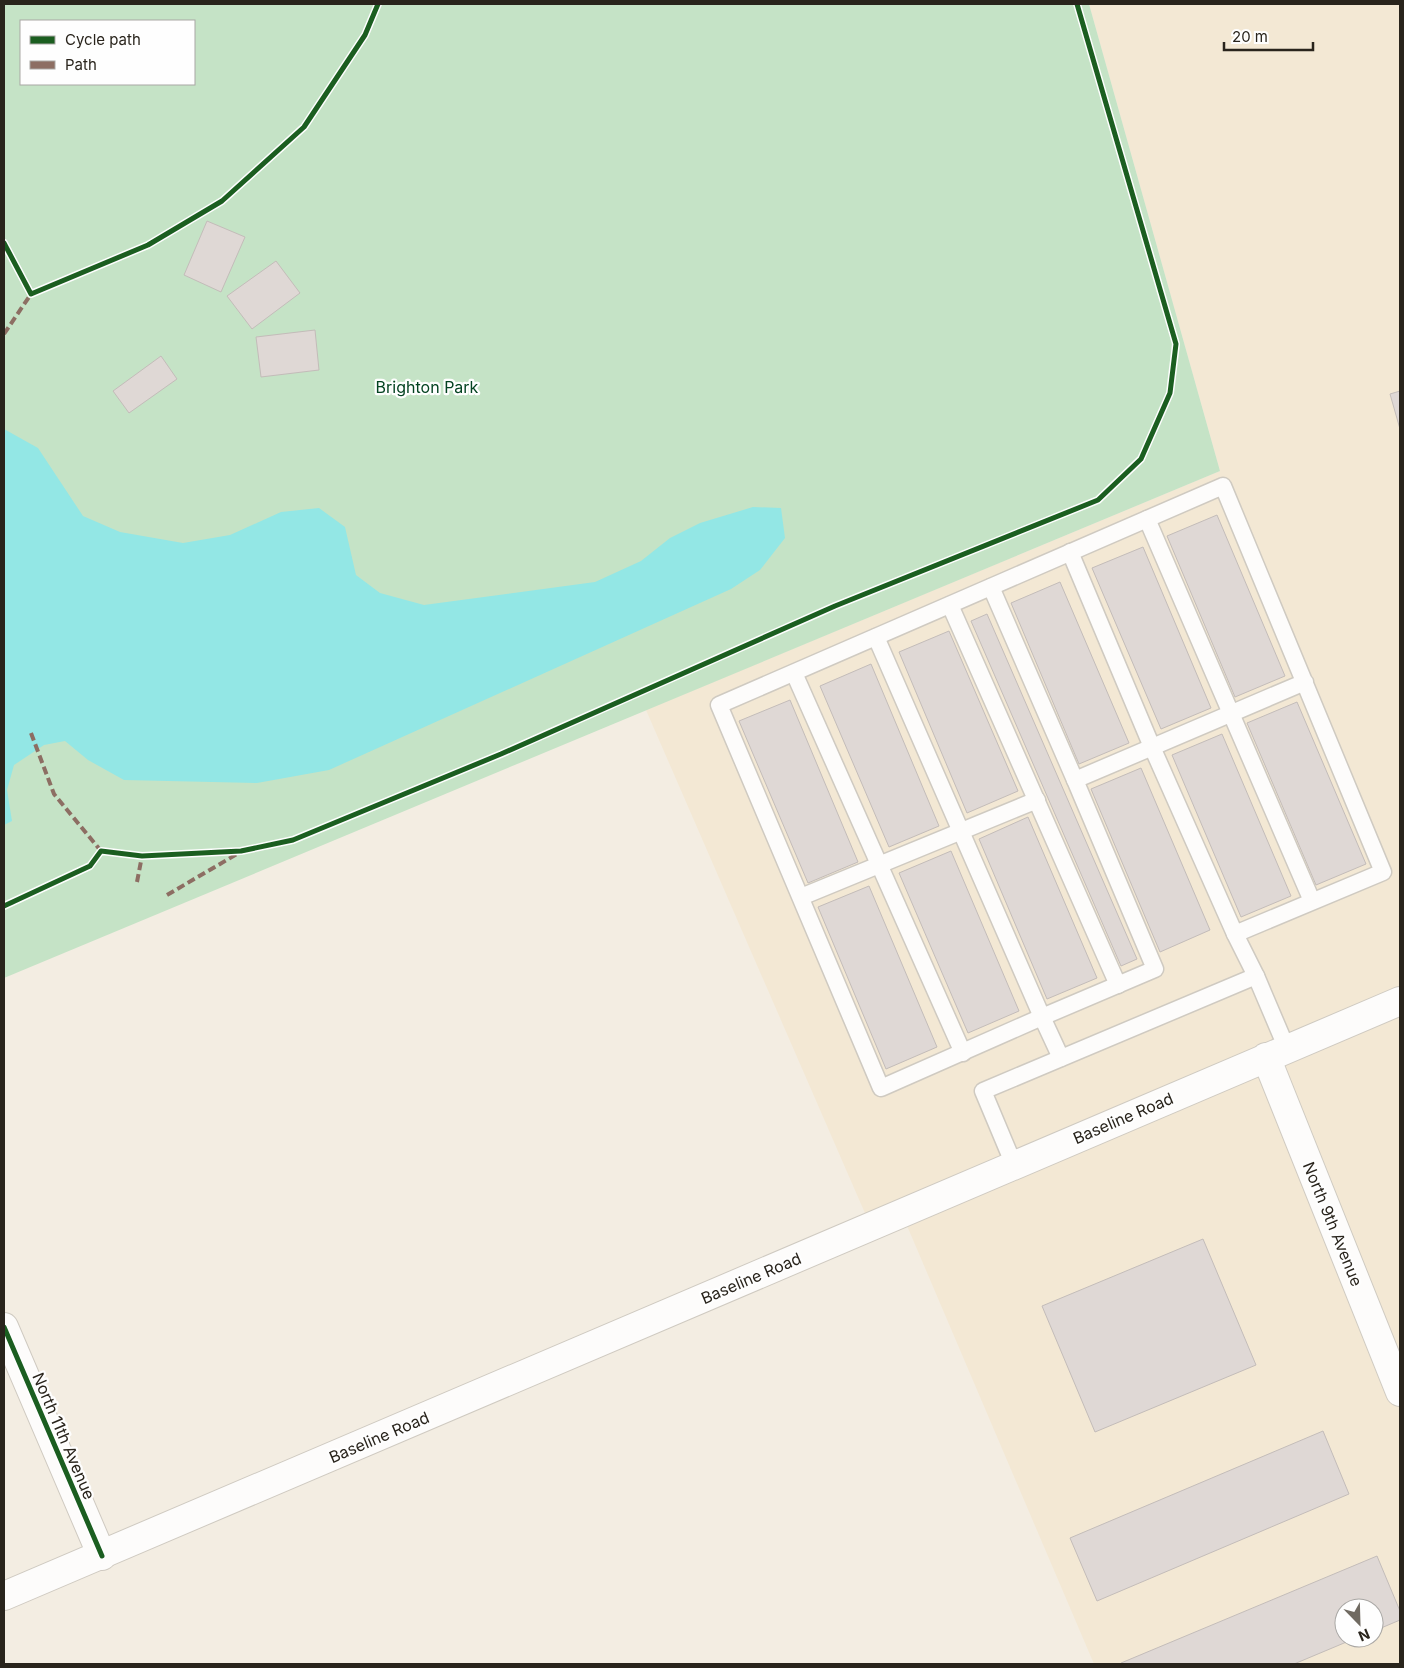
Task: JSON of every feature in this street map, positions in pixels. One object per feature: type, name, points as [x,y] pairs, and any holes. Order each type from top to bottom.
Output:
[{"type":"main road","name":"Baseline Road","points":[[4,1596],[102,1556],[1400,1001]]},
{"type":"main road","name":"North 9th Avenue","points":[[1277,1053],[1400,1392]]},
{"type":"main road","name":"North 11th Avenue","points":[[4,1327],[102,1556]]},
{"type":"lane","points":[[992,587],[1155,969],[881,1088],[720,705],[1223,486],[1383,872],[1235,934]]},
{"type":"lane","points":[[1147,519],[1312,901]]},
{"type":"lane","points":[[1070,552],[1152,747],[1235,934],[1256,976],[1277,1053]]},
{"type":"lane","points":[[950,605],[1118,985]]},
{"type":"lane","points":[[876,637],[1061,1058]]},
{"type":"lane","points":[[794,673],[963,1053]]},
{"type":"lane","points":[[1074,780],[1305,682]]},
{"type":"lane","points":[[800,898],[1037,800]]},
{"type":"lane","points":[[1014,1165],[983,1091],[1256,976]]},
{"type":"shaded area","points":[[1089,4],[1400,4],[1400,1664],[1094,1664],[902,1214],[871,1227],[646,710],[1220,471]]},
{"type":"green space","name":"Brighton Park","points":[[4,4],[1089,4],[1220,471],[4,978]]},
{"type":"water","points":[[4,429],[38,448],[83,516],[120,532],[183,543],[230,535],[281,512],[319,508],[345,527],[356,575],[380,593],[424,605],[595,582],[641,561],[670,538],[700,523],[753,507],[781,508],[785,538],[760,570],[731,589],[329,770],[257,783],[124,780],[88,760],[65,741],[44,745],[14,765],[7,790],[12,821],[4,825]]},
{"type":"building","points":[[207,221],[245,237],[221,292],[184,275]]},
{"type":"building","points":[[276,261],[300,293],[252,329],[227,296]]},
{"type":"building","points":[[315,330],[319,370],[261,377],[256,337]]},
{"type":"building","points":[[161,356],[177,379],[129,413],[113,391]]},
{"type":"building","points":[[1400,391],[1400,429],[1390,394]]},
{"type":"building","points":[[1217,515],[1285,676],[1235,697],[1167,536]]},
{"type":"building","points":[[1143,547],[1211,708],[1161,729],[1092,568]]},
{"type":"building","points":[[1060,582],[1129,743],[1079,764],[1011,603]]},
{"type":"building","points":[[987,614],[1137,959],[1121,966],[971,621]]},
{"type":"building","points":[[949,631],[1018,791],[967,813],[899,652]]},
{"type":"building","points":[[871,664],[939,826],[889,847],[820,686]]},
{"type":"building","points":[[790,700],[858,862],[808,883],[739,721]]},
{"type":"building","points":[[1297,702],[1366,864],[1316,885],[1247,723]]},
{"type":"building","points":[[1222,734],[1291,896],[1241,917],[1172,755]]},
{"type":"building","points":[[1141,768],[1210,930],[1160,952],[1091,789]]},
{"type":"building","points":[[1028,817],[1097,978],[1047,999],[979,839]]},
{"type":"building","points":[[951,851],[1019,1011],[968,1033],[899,873]]},
{"type":"building","points":[[869,886],[937,1047],[886,1069],[818,907]]},
{"type":"building","points":[[1203,1239],[1256,1365],[1095,1432],[1042,1306]]},
{"type":"building","points":[[1323,1431],[1349,1494],[1097,1601],[1070,1538]]},
{"type":"building","points":[[1377,1556],[1400,1611],[1400,1620],[1384,1627],[1384,1598],[1334,1598],[1334,1647],[1294,1664],[1121,1663]]},
{"type":"marked path","points":[[4,334],[31,294]]},
{"type":"marked path","points":[[31,733],[54,794],[101,851],[104,851]]},
{"type":"marked path","points":[[167,895],[237,854]]},
{"type":"marked path","points":[[137,882],[142,856]]},
{"type":"cycle path","points":[[4,243],[31,294],[148,245],[222,201],[304,127],[365,35],[378,4]]},
{"type":"cycle path","points":[[4,906],[90,866],[101,851],[142,856],[241,851],[293,840],[501,754],[835,606],[1098,500],[1141,459],[1170,393],[1176,344],[1077,4]]},
{"type":"cycle path","points":[[4,1327],[102,1556]]}]
